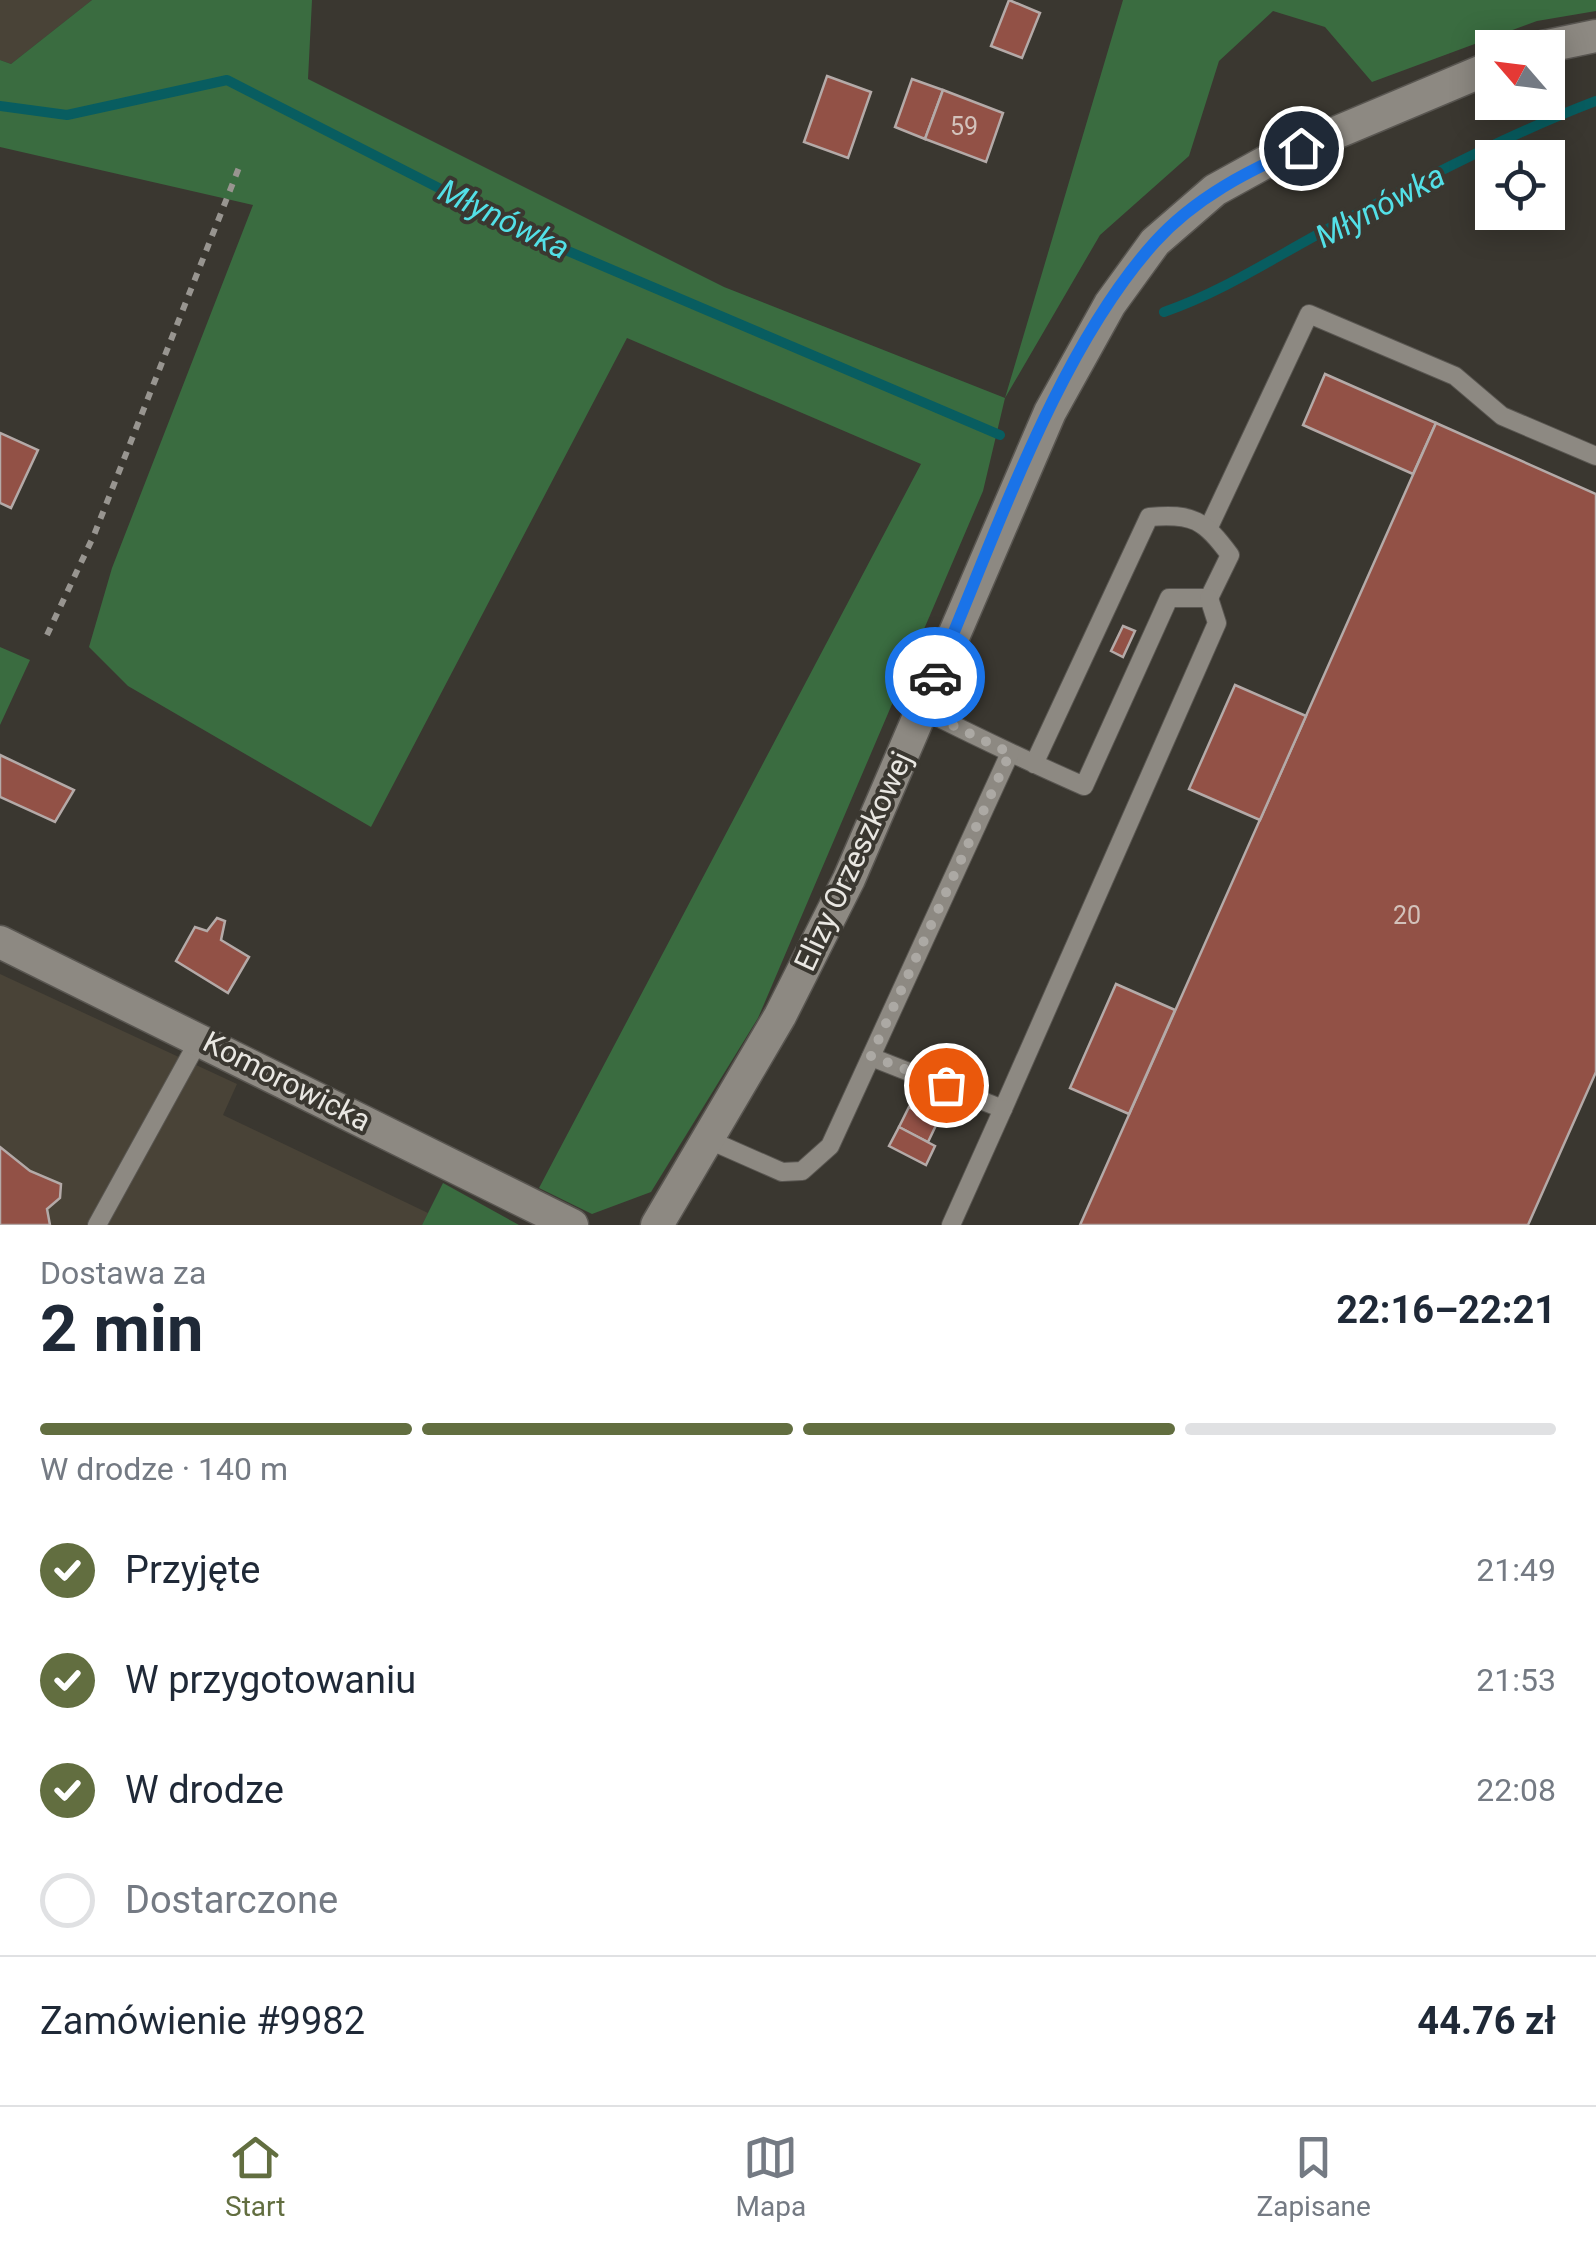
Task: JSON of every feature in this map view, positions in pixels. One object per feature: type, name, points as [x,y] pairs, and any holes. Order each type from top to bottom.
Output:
[{"type":"street","points":[[1565,42],[1596,36]]},
{"type":"street","name":"Elizy Orzeszkowej","points":[[657,1225],[780,1016],[849,878],[1050,412],[1110,304],[1155,242],[1215,190],[1264,163],[1475,74]]},
{"type":"street","name":"Komorowicka","points":[[0,942],[572,1225]]},
{"type":"lane","points":[[1209,527],[1309,314],[1456,376],[1502,416],[1596,456]]},
{"type":"lane","points":[[951,1225],[1217,623],[1209,598],[1230,554],[1209,527],[1180,514],[1149,516],[1034,764]]},
{"type":"lane","points":[[921,710],[1084,786],[1169,598],[1209,598]]},
{"type":"lane","points":[[706,1139],[782,1172],[802,1171],[830,1146],[1010,753]]},
{"type":"lane","points":[[98,1225],[200,1038]]},
{"type":"lane","points":[[871,1056],[1003,1109]]},
{"type":"path","points":[[47,636],[94,535],[240,165]]},
{"type":"shaded area","points":[[0,0],[92,0],[11,64],[0,60]]},
{"type":"shaded area","points":[[0,974],[237,1084],[223,1115],[428,1213],[422,1225],[0,1225]]},
{"type":"green space","points":[[92,0],[312,0],[308,79],[724,287],[1005,398],[983,491],[758,1018],[651,1192],[592,1214],[539,1188],[921,464],[627,338],[371,827],[128,686],[89,647],[112,568],[253,205],[0,147],[0,60],[11,64]]},
{"type":"green space","points":[[1123,0],[1596,0],[1596,11],[1537,21],[1513,30],[1475,30],[1475,44],[1372,82],[1325,27],[1273,11],[1219,61],[1189,156],[1100,235],[1005,398]]},
{"type":"green space","points":[[0,647],[30,660],[0,725]]},
{"type":"green space","points":[[443,1183],[519,1225],[422,1225]]},
{"type":"building","points":[[1009,0],[1040,13],[1022,58],[991,46]]},
{"type":"building","points":[[827,76],[871,92],[848,158],[804,142]]},
{"type":"building","points":[[912,79],[943,90],[925,139],[895,127]]},
{"type":"building","points":[[943,90],[1003,113],[986,162],[925,139]]},
{"type":"building","points":[[1325,374],[1436,423],[1413,474],[1303,425]]},
{"type":"building","points":[[1436,423],[1596,494],[1596,1072],[1528,1225],[1080,1225]]},
{"type":"building","points":[[0,433],[38,450],[11,508],[0,503]]},
{"type":"building","points":[[1123,626],[1135,631],[1123,657],[1111,651]]},
{"type":"building","points":[[1235,685],[1306,716],[1260,820],[1189,789]]},
{"type":"building","points":[[0,755],[74,790],[55,822],[0,797]]},
{"type":"building","points":[[217,918],[225,921],[221,940],[249,957],[228,993],[176,961],[195,927],[207,931]]},
{"type":"building","points":[[1116,984],[1175,1010],[1129,1114],[1070,1088]]},
{"type":"building","points":[[909,1107],[938,1121],[928,1142],[899,1127]]},
{"type":"building","points":[[899,1127],[935,1146],[926,1165],[889,1146]]},
{"type":"building","points":[[0,1147],[30,1171],[61,1184],[60,1198],[47,1209],[50,1225],[0,1225]]},
{"type":"waterway","name":"Młynówka","points":[[0,106],[67,115],[227,80],[535,237],[1000,435]]},
{"type":"waterway","name":"Młynówka","points":[[1164,312],[1233,282],[1467,158],[1596,101]]},
{"type":"way so far","points":[[935,677],[921,710],[1010,753],[871,1056],[946,1085]]},
{"type":"route","points":[[935,677],[1050,412],[1110,304],[1155,242],[1215,190],[1301,148]]}]
